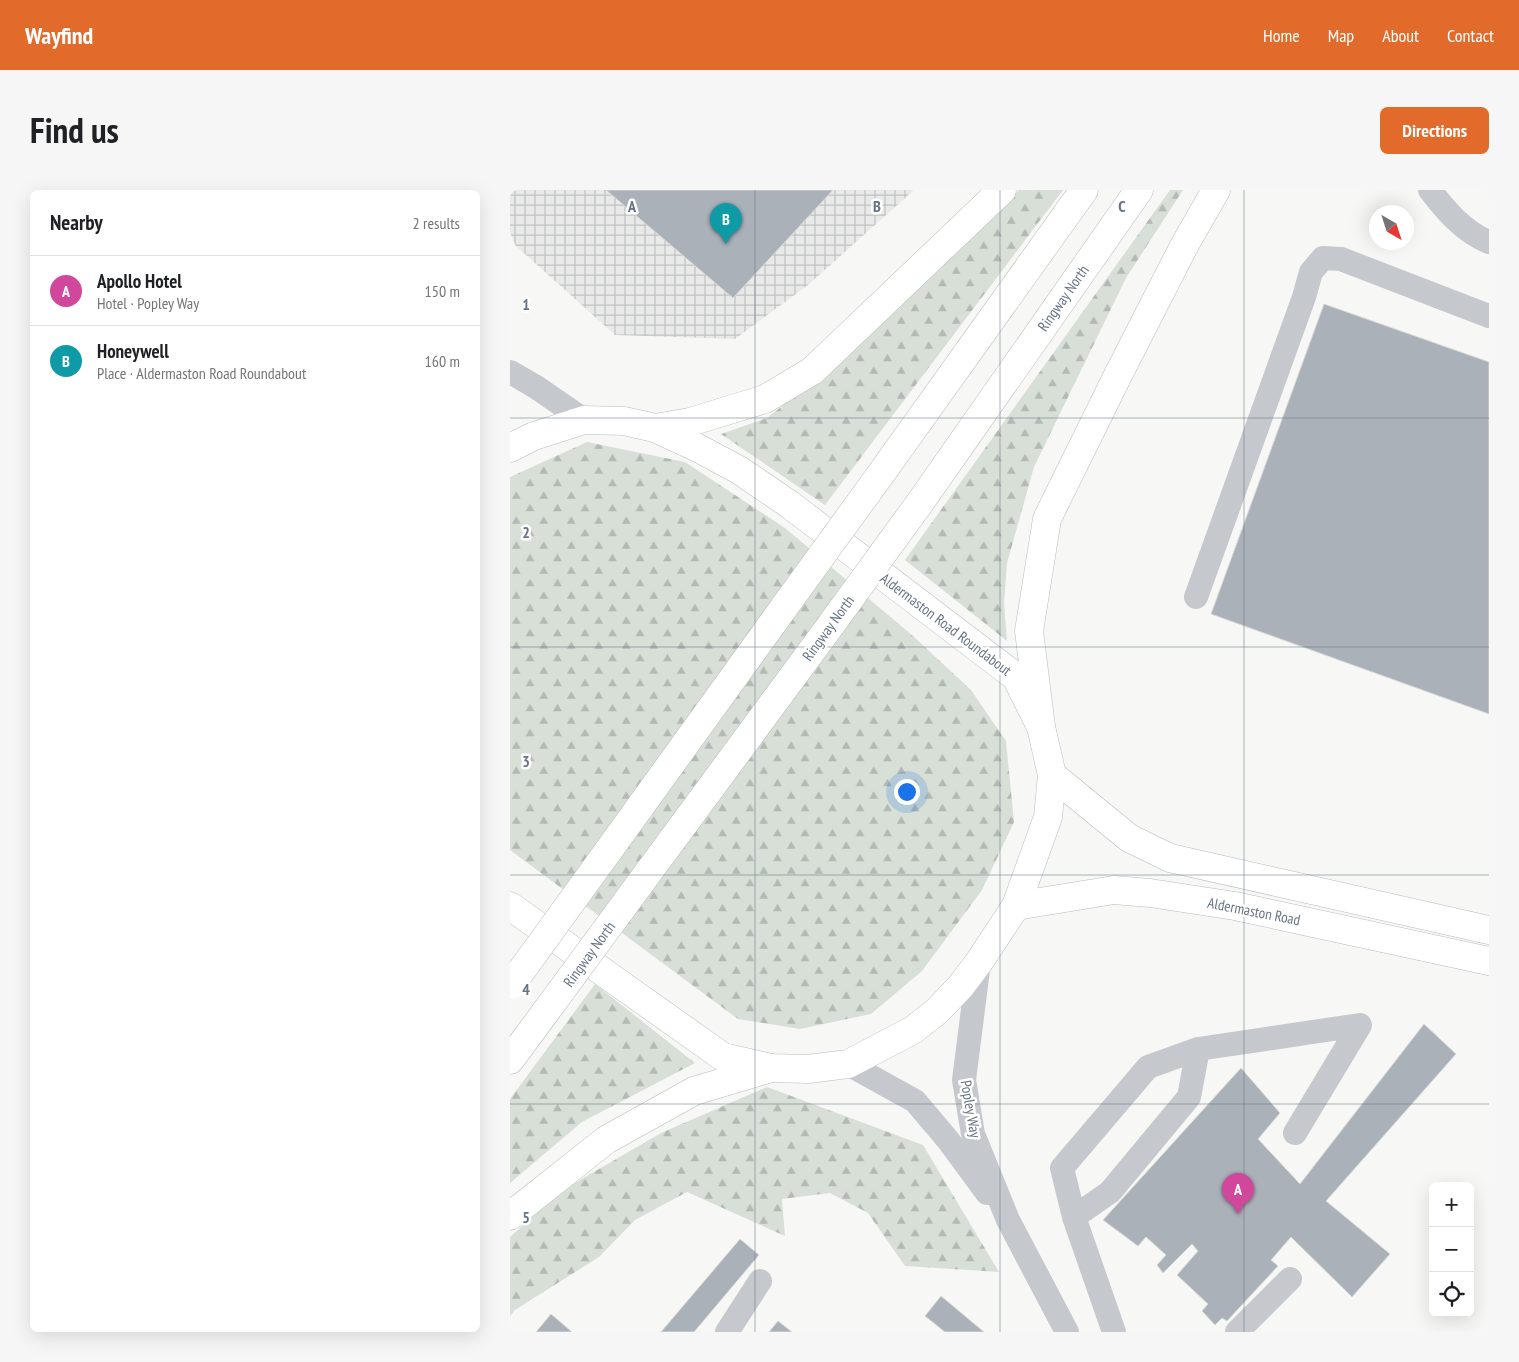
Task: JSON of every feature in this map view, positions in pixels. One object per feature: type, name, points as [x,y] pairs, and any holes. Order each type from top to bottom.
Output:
[{"type":"main road","points":[[655,428],[690,422],[765,399],[812,371],[1002,190]]},
{"type":"main road","points":[[511,986],[1084,190]]},
{"type":"main road","name":"Ringway North","points":[[510,1060],[919,504],[1139,190]]},
{"type":"main road","points":[[1041,728],[1029,631],[1047,519],[1179,254],[1216,190]]},
{"type":"main road","name":"Aldermaston Road Roundabout","points":[[510,448],[534,436],[584,420],[624,420],[655,428],[739,470],[789,504],[1016,677],[1041,728],[1052,775],[1048,817],[1016,906],[979,962],[943,1005],[913,1030],[848,1064],[808,1070],[771,1068],[722,1057],[510,906]]},
{"type":"main road","points":[[1052,775],[1129,838],[1170,858],[1489,930]]},
{"type":"main road","name":"Aldermaston Road","points":[[1016,906],[1080,894],[1114,890],[1150,892],[1235,906],[1489,961]]},
{"type":"main road","points":[[510,1216],[606,1140],[694,1091],[771,1068]]},
{"type":"street","points":[[1430,190],[1461,225],[1489,242]]},
{"type":"street","points":[[1196,597],[1304,297],[1311,272],[1323,258],[1341,259],[1489,316]]},
{"type":"street","points":[[510,372],[536,387],[584,420]]},
{"type":"street","name":"Popley Way","points":[[979,962],[964,1080],[973,1134],[1008,1220],[1066,1332]]},
{"type":"street","points":[[1122,1332],[1114,1332],[1074,1217],[1062,1168],[1148,1067],[1198,1049],[1360,1025],[1295,1133]]},
{"type":"street","points":[[1074,1217],[1110,1192],[1190,1097],[1198,1049]]},
{"type":"street","name":"Popley Way","points":[[848,1064],[916,1101],[1008,1220]]},
{"type":"street","points":[[1237,1332],[1290,1279]]},
{"type":"street","points":[[727,1332],[760,1282]]},
{"type":"shaded area","points":[[510,190],[914,190],[808,285],[735,339],[615,335],[515,245],[510,232]]},
{"type":"green space","points":[[1019,190],[1063,190],[825,505],[721,434],[767,418],[815,380]]},
{"type":"green space","points":[[1170,190],[1183,190],[1126,278],[1034,467],[1007,563],[1004,603],[1007,641],[905,560]]},
{"type":"green space","points":[[587,442],[685,462],[785,528],[913,636],[971,690],[1006,741],[1014,822],[982,890],[922,971],[871,1014],[800,1029],[738,1019],[510,850],[510,477]]},
{"type":"green space","points":[[595,984],[695,1063],[582,1122],[510,1183],[510,1099]]},
{"type":"green space","points":[[767,1087],[923,1145],[999,1272],[905,1266],[868,1213],[830,1193],[782,1199],[785,1236],[687,1192],[635,1220],[599,1257],[515,1310],[510,1316],[510,1237],[561,1191],[661,1133]]},
{"type":"building","points":[[606,190],[833,190],[733,298]]},
{"type":"building","points":[[1324,304],[1489,362],[1489,714],[1211,614]]},
{"type":"building","points":[[1424,1024],[1456,1054],[1326,1201],[1390,1254],[1352,1297],[1291,1237],[1271,1260],[1278,1266],[1227,1321],[1222,1318],[1215,1325],[1202,1311],[1208,1304],[1177,1275],[1198,1251],[1192,1244],[1163,1273],[1157,1265],[1166,1255],[1146,1237],[1138,1246],[1103,1220],[1241,1068],[1280,1113],[1258,1139],[1300,1184]]},
{"type":"building","points":[[740,1239],[759,1255],[694,1332],[661,1332]]},
{"type":"building","points":[[941,1296],[984,1332],[945,1332],[925,1316]]},
{"type":"building","points":[[551,1314],[572,1332],[536,1332]]},
{"type":"building","points":[[778,1321],[792,1332],[769,1332]]},
{"type":"place","name":"Honeywell","points":[[726,244]]},
{"type":"place","name":"Apollo Hotel","points":[[1238,1214]]}]
